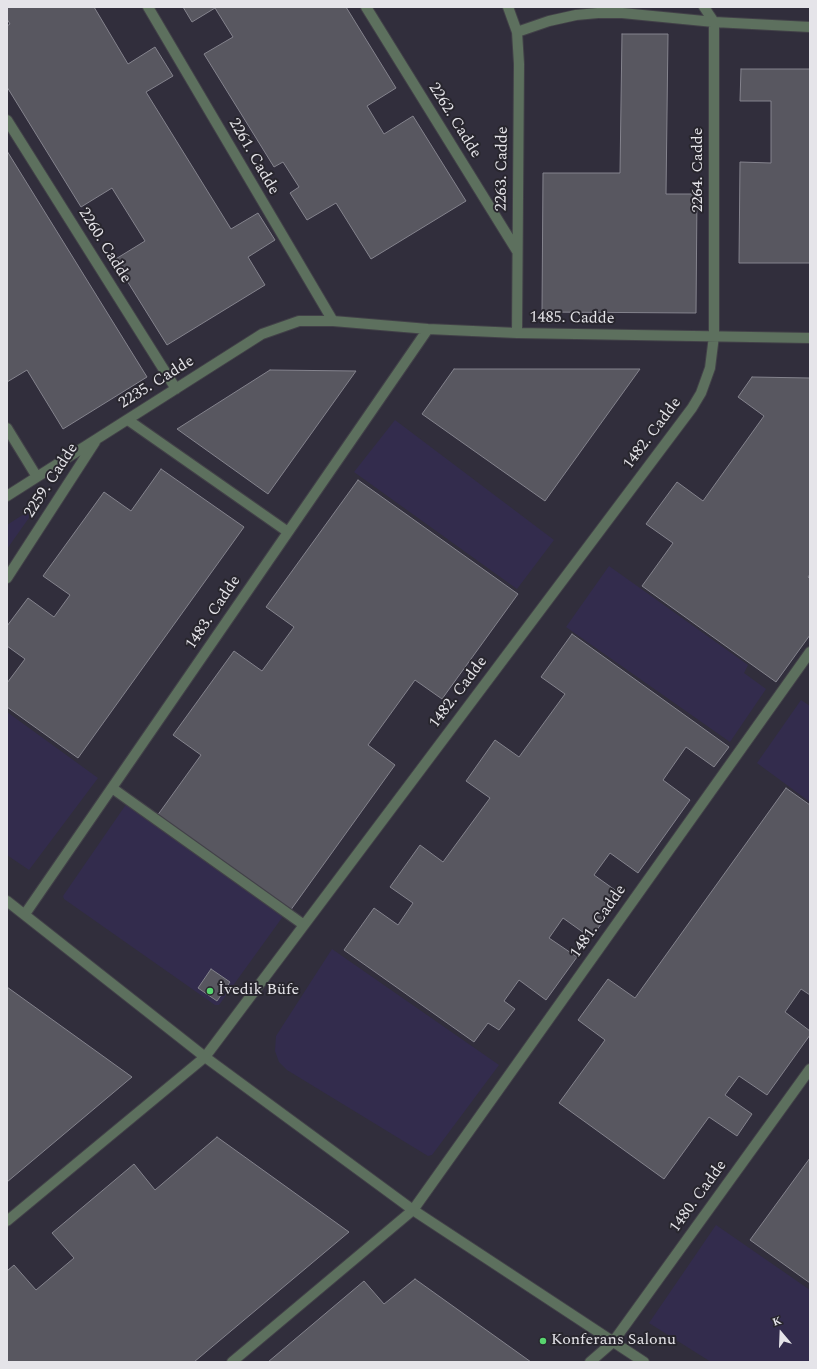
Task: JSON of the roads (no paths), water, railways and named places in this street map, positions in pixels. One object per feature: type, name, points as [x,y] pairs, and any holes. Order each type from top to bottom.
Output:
[{"type":"street","name":"2261. Cadde","points":[[148,7],[333,321]]},
{"type":"street","name":"2262. Cadde","points":[[366,7],[518,251]]},
{"type":"street","name":"2263. Cadde","points":[[508,7],[517,32],[519,64],[517,332]]},
{"type":"street","points":[[704,7],[714,22]]},
{"type":"street","points":[[517,32],[549,21],[576,15],[598,13],[622,13],[714,22],[810,27]]},
{"type":"street","name":"2264. Cadde","points":[[714,22],[714,336]]},
{"type":"street","name":"2260. Cadde","points":[[7,120],[176,389]]},
{"type":"street","name":"2235. Cadde","points":[[7,496],[262,334],[298,321],[333,321]]},
{"type":"street","name":"1485. Cadde","points":[[333,321],[428,329],[810,338]]},
{"type":"street","name":"1483. Cadde","points":[[25,914],[428,329]]},
{"type":"street","name":"1482. Cadde","points":[[7,1221],[205,1057],[692,408],[707,379],[714,336]]},
{"type":"street","points":[[128,420],[288,532]]},
{"type":"street","points":[[7,428],[37,477]]},
{"type":"street","name":"2259. Cadde","points":[[7,578],[96,439]]},
{"type":"street","name":"1481. Cadde","points":[[232,1362],[413,1210],[810,652]]},
{"type":"street","points":[[112,788],[304,925]]},
{"type":"street","points":[[7,901],[205,1057],[413,1210],[644,1362]]},
{"type":"street","name":"1480. Cadde","points":[[590,1362],[613,1342],[810,1068]]},
{"type":"place","name":"İvedik Büfe","points":[[210,991]]},
{"type":"place","name":"Konferans Salonu","points":[[543,1341]]}]
